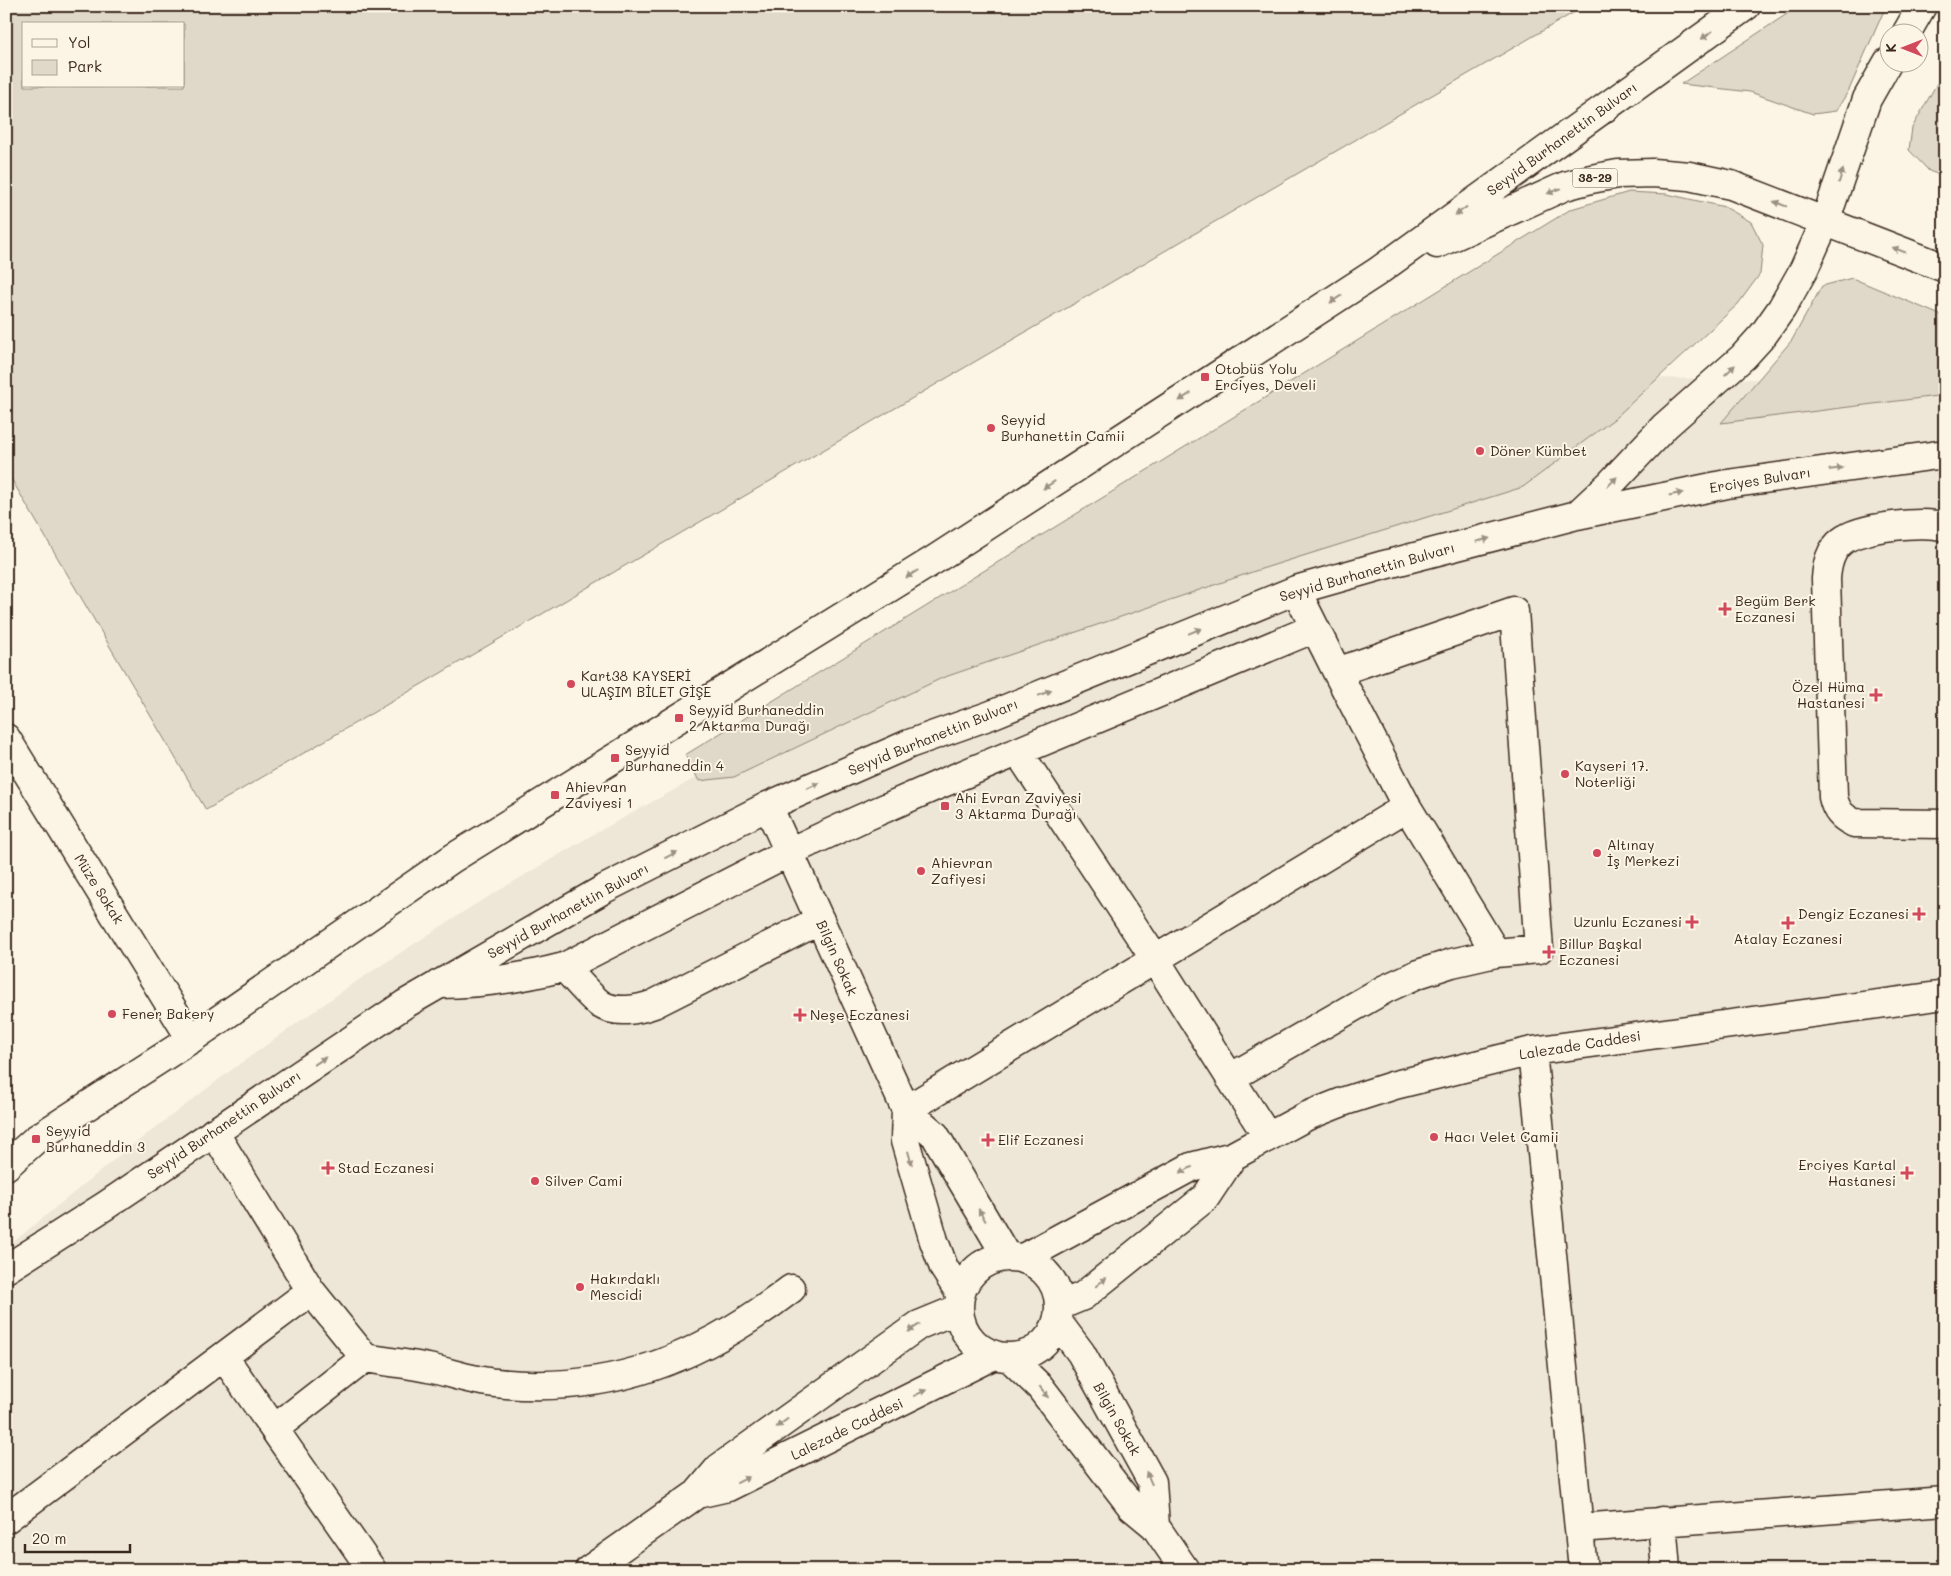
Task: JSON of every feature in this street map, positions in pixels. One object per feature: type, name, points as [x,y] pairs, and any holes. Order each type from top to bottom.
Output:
[{"type":"street","name":"Seyyid Burhanettin Bulvarı","points":[[6,1166],[36,1139],[191,1039],[453,858],[934,560],[1377,272],[1746,6]]},
{"type":"street","points":[[1912,22],[1922,6]]},
{"type":"street","name":"Seyyid Burhanettin Bulvarı","points":[[6,1269],[105,1206],[405,1004],[604,889],[768,806],[909,744],[991,715],[1296,590],[1576,515],[1611,483],[1665,426],[1724,376],[1762,335],[1782,308],[1804,269],[1825,222],[1866,99],[1882,72]]},
{"type":"street","name":"Seyyid Burhanettin Bulvarı","points":[[1377,272],[1565,186],[1618,174],[1653,173],[1680,175],[1731,185],[1825,222]]},
{"type":"street","name":"38-29","points":[[1825,222],[1945,268]]},
{"type":"street","name":"Erciyes Bulvarı","points":[[1576,515],[1727,484],[1945,454]]},
{"type":"street","points":[[1945,527],[1908,524],[1853,534],[1842,541],[1833,551],[1827,565],[1826,579],[1832,787],[1835,806],[1845,819],[1854,823],[1945,824]]},
{"type":"street","points":[[1296,590],[1336,672],[1408,807],[1496,953]]},
{"type":"street","points":[[1230,1078],[1385,989],[1418,974],[1452,962],[1496,953],[1539,949],[1514,611],[1336,672]]},
{"type":"street","points":[[439,984],[486,983],[526,977],[564,967],[789,852],[938,785],[1019,753],[1315,628]]},
{"type":"street","name":"Müze Sokak","points":[[6,738],[191,1039]]},
{"type":"street","points":[[1019,753],[1155,959],[1267,1136]]},
{"type":"street","name":"Bilgin Sokak","points":[[768,806],[906,1110],[935,1135],[1015,1258]]},
{"type":"street","points":[[906,1110],[1408,807]]},
{"type":"street","points":[[564,967],[600,1004],[624,1010],[640,1009],[654,1004],[820,920]]},
{"type":"street","name":"Lalezade Caddesi","points":[[1015,1258],[1191,1166],[1232,1156],[1307,1116],[1395,1084],[1532,1051],[1945,995]]},
{"type":"street","points":[[1532,1051],[1583,1570]]},
{"type":"street","name":"Bilgin Sokak","points":[[906,1110],[905,1140],[931,1232],[959,1301]]},
{"type":"street","points":[[214,1132],[311,1291],[366,1358],[432,1369],[462,1377],[502,1384],[529,1386],[565,1385],[601,1380],[666,1362],[720,1338],[757,1315],[791,1290]]},
{"type":"street","points":[[6,1161],[36,1139]]},
{"type":"street","name":"Lalezade Caddesi","points":[[1058,1314],[1205,1198],[1232,1156]]},
{"type":"street","points":[[6,1287],[105,1206]]},
{"type":"street","points":[[1002,1357],[1026,1354],[1040,1347],[1050,1336],[1058,1314],[1056,1290],[1048,1276],[1037,1265],[1015,1258],[992,1259],[978,1267],[967,1278],[959,1301],[961,1324],[969,1338],[980,1349],[1002,1357],[1040,1387],[1132,1507],[1155,1526],[1185,1570]]},
{"type":"street","points":[[6,1519],[311,1291]]},
{"type":"street","name":"Lalezade Caddesi","points":[[589,1570],[697,1494],[719,1468],[919,1324],[959,1301]]},
{"type":"street","name":"Bilgin Sokak","points":[[1058,1314],[1152,1482],[1155,1526]]},
{"type":"street","points":[[224,1357],[372,1570]]},
{"type":"street","name":"Lalezade Caddesi","points":[[697,1494],[728,1488],[1002,1357]]},
{"type":"street","points":[[274,1429],[366,1358]]},
{"type":"street","points":[[1580,1528],[1945,1501]]},
{"type":"street","points":[[1662,1521],[1666,1570]]},
{"type":"shaded area","points":[[1528,377],[1945,381],[1945,1570],[6,1570],[6,1248],[121,1154],[234,1068],[351,985],[471,907],[594,834],[719,765]]},
{"type":"green space","points":[[6,6],[1585,6],[206,810],[6,470]]},
{"type":"green space","points":[[1799,6],[1886,6],[1849,90],[1836,111],[1813,114],[1750,92],[1681,84]]},
{"type":"green space","points":[[1945,69],[1945,177],[1929,171],[1909,150],[1912,128]]},
{"type":"green space","points":[[1629,192],[1667,194],[1725,207],[1751,222],[1763,245],[1760,274],[1738,304],[1614,419],[1523,487],[1255,571],[942,678],[734,777],[699,781],[685,755],[1571,209]]},
{"type":"green space","points":[[1852,278],[1945,317],[1945,395],[1721,423],[1792,340],[1822,286]]},
{"type":"place","name":"Otobüs Yolu Erciyes, Develi","points":[[1205,377]]},
{"type":"place","name":"Seyyid Burhanettin Camii","points":[[991,428]]},
{"type":"place","name":"Döner Kümbet","points":[[1480,451]]},
{"type":"place","name":"Begüm Berk Eczanesi","points":[[1725,609]]},
{"type":"place","name":"Kart38 KAYSERİ ULAŞIM BİLET GİŞE","points":[[571,684]]},
{"type":"place","name":"Özel Hüma Hastanesi","points":[[1876,695]]},
{"type":"place","name":"Seyyid Burhaneddin 2 Aktarma Durağı","points":[[679,718]]},
{"type":"place","name":"Seyyid Burhaneddin 4","points":[[615,758]]},
{"type":"place","name":"Kayseri 17. Noterliği","points":[[1565,774]]},
{"type":"place","name":"Ahievran Zaviyesi 1","points":[[555,795]]},
{"type":"place","name":"Ahi Evran Zaviyesi 3 Aktarma Durağı","points":[[945,806]]},
{"type":"place","name":"Altınay İş Merkezi","points":[[1597,853]]},
{"type":"place","name":"Ahievran Zafiyesi","points":[[921,871]]},
{"type":"place","name":"Dengiz Eczanesi","points":[[1919,914]]},
{"type":"place","name":"Uzunlu Eczanesi","points":[[1692,922]]},
{"type":"place","name":"Atalay Eczanesi","points":[[1788,923]]},
{"type":"place","name":"Billur Başkal Eczanesi","points":[[1549,952]]},
{"type":"place","name":"Fener Bakery","points":[[112,1014]]},
{"type":"place","name":"Neşe Eczanesi","points":[[800,1015]]},
{"type":"place","name":"Hacı Velet Camii","points":[[1434,1137]]},
{"type":"place","name":"Seyyid Burhaneddin 3","points":[[36,1139]]},
{"type":"place","name":"Elif Eczanesi","points":[[988,1140]]},
{"type":"place","name":"Stad Eczanesi","points":[[328,1168]]},
{"type":"place","name":"Erciyes Kartal Hastanesi","points":[[1907,1173]]},
{"type":"place","name":"Silver Cami","points":[[535,1181]]},
{"type":"place","name":"Hakırdaklı Mescidi","points":[[580,1287]]}]
